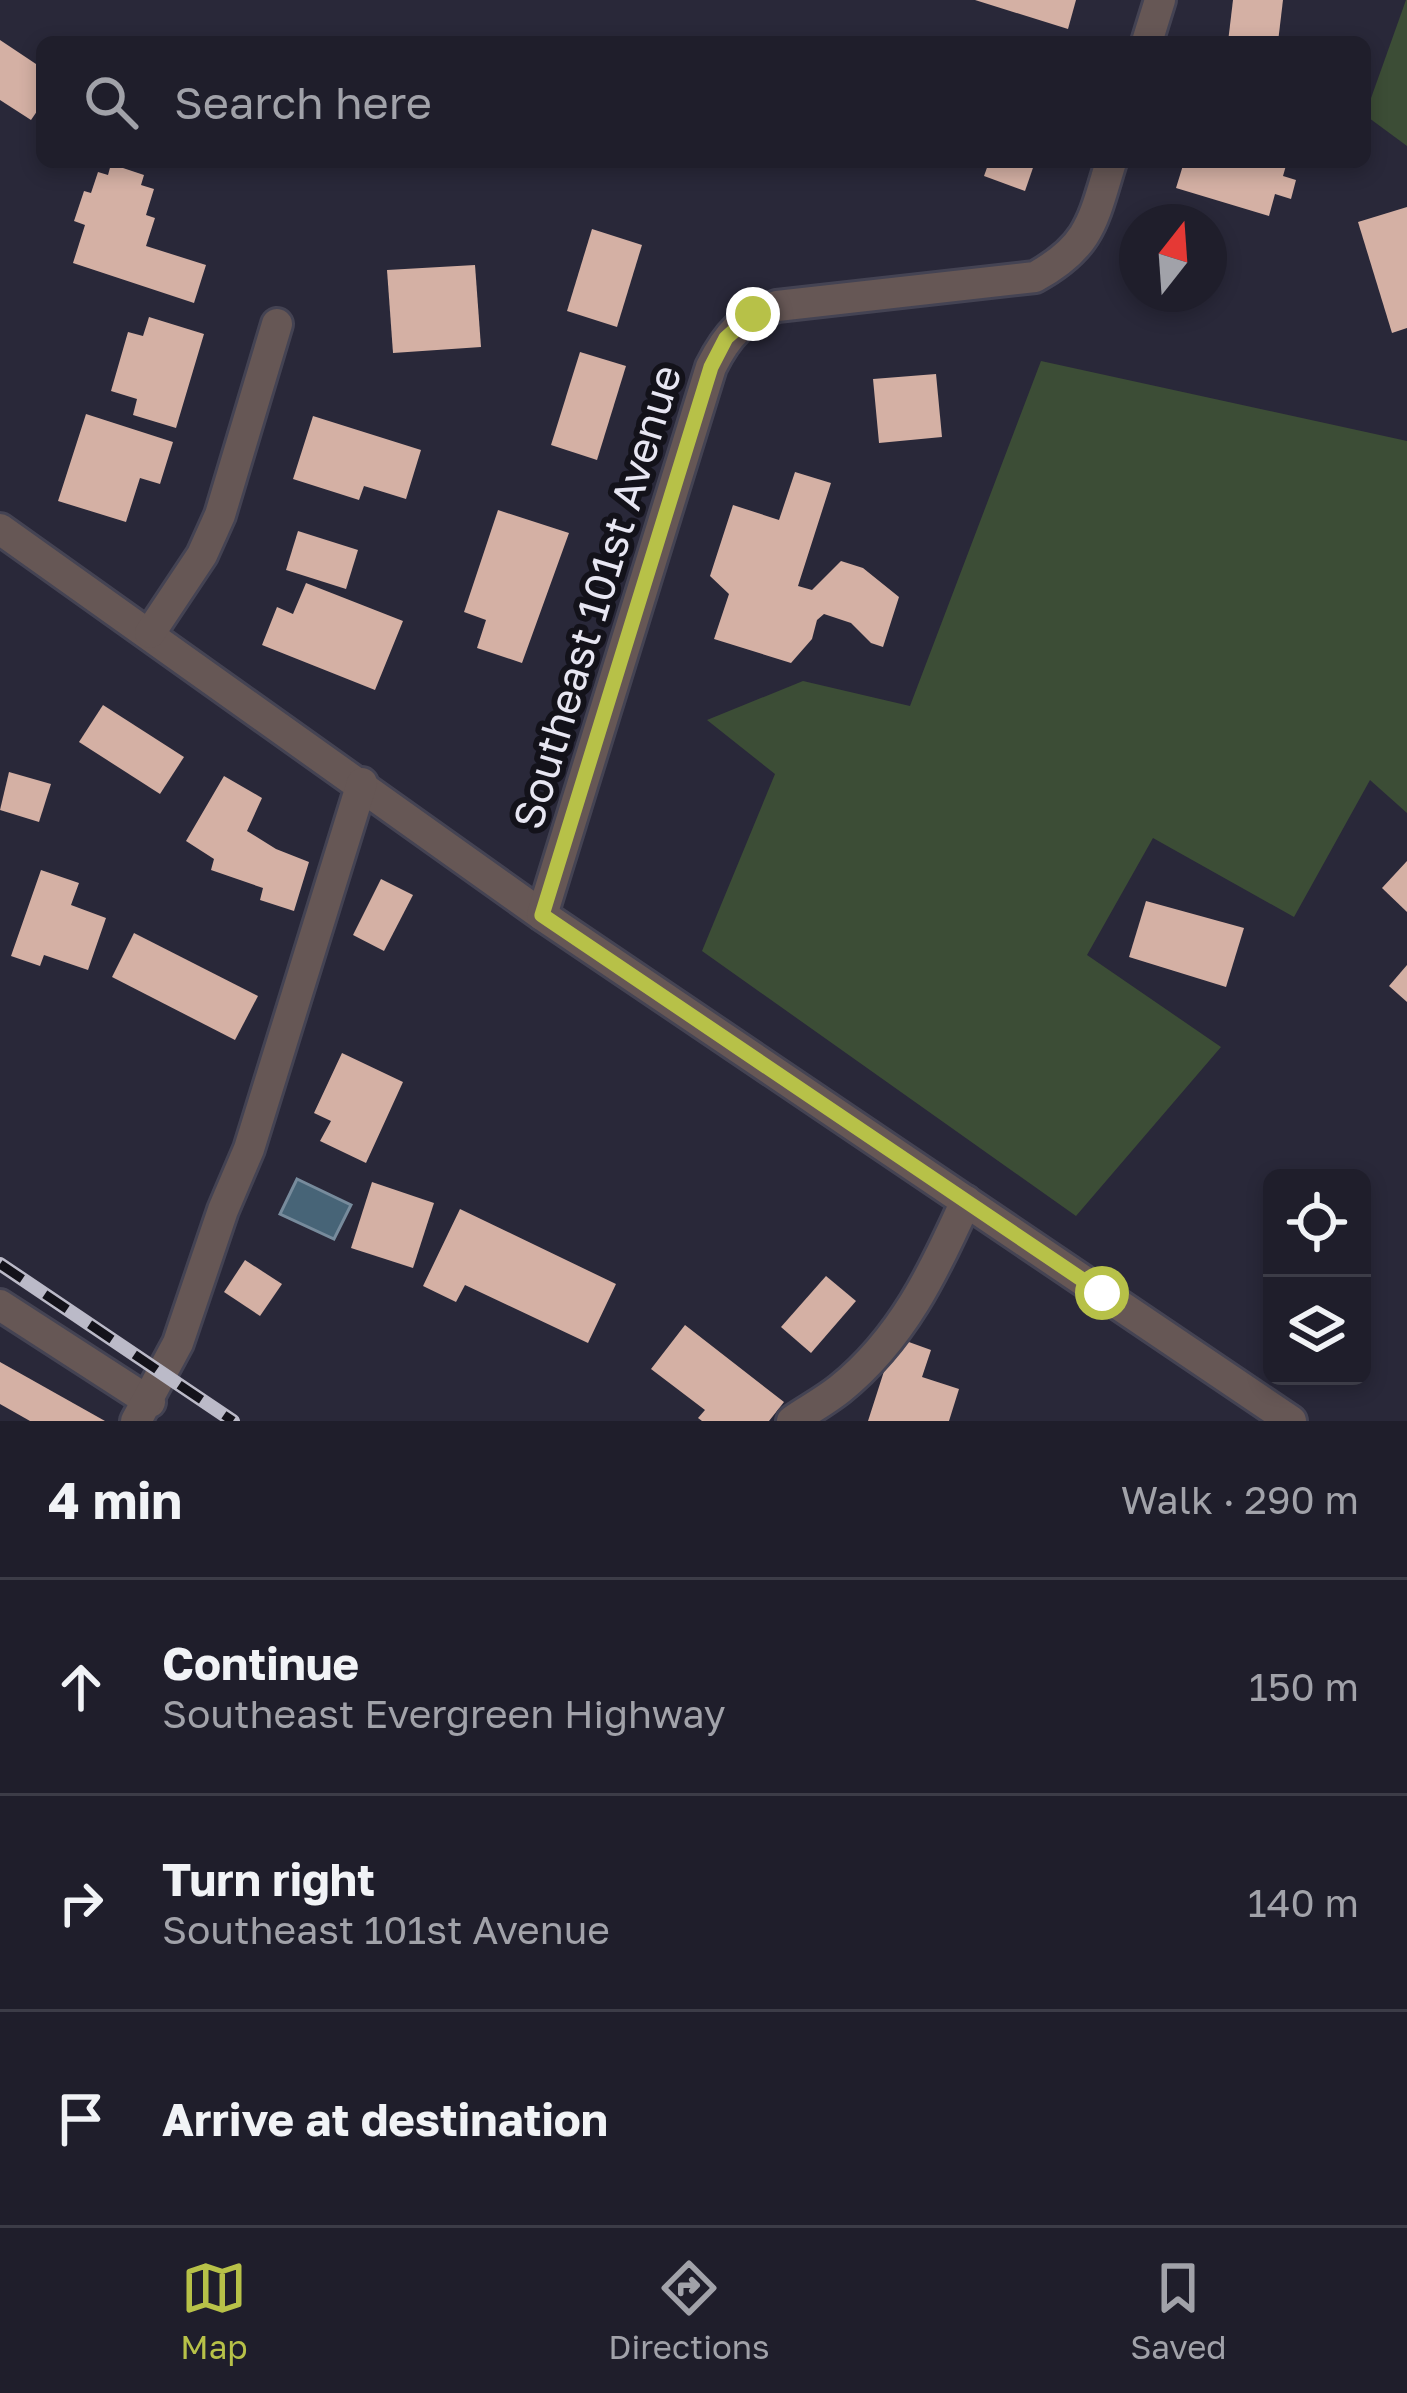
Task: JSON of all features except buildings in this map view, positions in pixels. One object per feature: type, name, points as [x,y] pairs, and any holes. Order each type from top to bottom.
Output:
[{"type":"street","points":[[1149,36],[1160,0]]},
{"type":"street","name":"Southeast 101st Avenue","points":[[542,915],[711,367],[726,338],[753,314],[777,306],[1035,277],[1068,258],[1086,235],[1109,168]]},
{"type":"street","points":[[150,633],[202,555],[220,514],[277,324]]},
{"type":"street","points":[[0,529],[542,915],[1292,1421]]},
{"type":"street","points":[[0,1305],[143,1412],[178,1343],[249,1149],[362,783]]},
{"type":"street","points":[[792,1421],[841,1388],[895,1333],[925,1292],[966,1201]]},
{"type":"green space","points":[[1407,0],[1407,146],[1371,119],[1371,98]]},
{"type":"green space","points":[[1041,361],[1407,441],[1407,813],[1370,780],[1294,917],[1153,838],[1087,955],[1221,1047],[1076,1216],[702,951],[775,774],[707,720],[803,681],[910,706]]},
{"type":"water","points":[[297,1179],[351,1205],[334,1239],[280,1214]]},
{"type":"railway","points":[[0,1264],[233,1421]]},
{"type":"route","points":[[753,314],[726,338],[711,367],[542,915],[1102,1293]]}]
